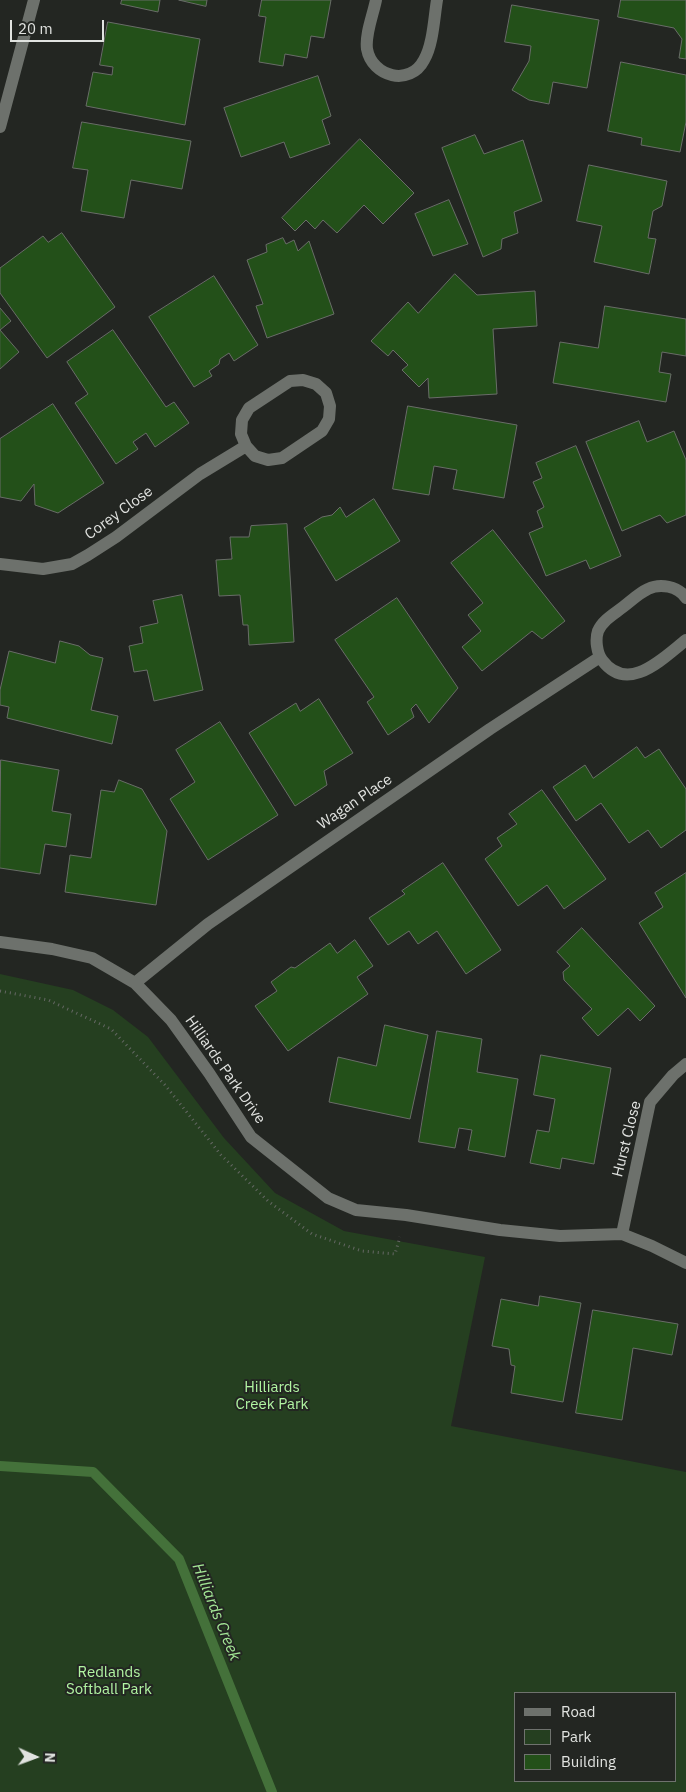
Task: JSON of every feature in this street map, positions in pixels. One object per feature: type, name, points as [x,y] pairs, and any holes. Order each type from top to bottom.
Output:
[{"type":"street","points":[[0,127],[34,0]]},
{"type":"street","points":[[376,0],[367,37],[366,47],[369,57],[373,65],[381,72],[390,76],[399,76],[417,70],[427,54],[437,0]]},
{"type":"street","points":[[303,380],[316,384],[326,393],[330,406],[329,419],[322,431],[282,458],[268,460],[255,456],[246,446],[241,434],[242,420],[249,408],[290,382],[303,380]]},
{"type":"street","name":"Corey Close","points":[[0,564],[43,569],[72,564],[116,537],[200,474],[246,446]]},
{"type":"street","points":[[686,598],[672,587],[660,586],[648,589],[605,621],[598,632],[596,644],[600,657],[607,667],[618,673],[631,675],[643,672],[686,640]]},
{"type":"street","name":"Wagan Place","points":[[135,983],[216,918],[490,729],[600,657]]},
{"type":"street","name":"Hilliards Park Drive","points":[[0,942],[52,949],[92,958],[135,983],[171,1020],[251,1137],[328,1198],[356,1210],[406,1215],[500,1230],[560,1236],[622,1234],[686,1263]]},
{"type":"street","name":"Hurst Close","points":[[622,1234],[650,1102],[673,1075],[686,1064]]},
{"type":"path","points":[[0,992],[48,1000],[111,1029],[165,1085],[221,1155],[268,1200],[312,1234],[362,1251],[395,1254],[406,1215]]},
{"type":"green space","name":"Hilliards Creek Park","points":[[0,974],[73,990],[113,1010],[148,1037],[224,1138],[275,1193],[344,1231],[485,1257],[451,1426],[686,1472],[686,1792],[0,1792]]},
{"type":"building","points":[[122,0],[160,0],[158,12],[121,4]]},
{"type":"building","points":[[179,0],[207,0],[206,6]]},
{"type":"building","points":[[262,0],[331,0],[324,38],[311,36],[307,58],[285,54],[283,66],[259,62],[266,17],[259,16]]},
{"type":"building","points":[[621,0],[686,0],[686,59],[679,58],[682,39],[674,28],[618,17]]},
{"type":"building","points":[[512,5],[599,20],[587,88],[553,82],[549,104],[529,100],[512,90],[529,61],[531,46],[505,42]]},
{"type":"building","points":[[108,22],[200,39],[185,125],[86,106],[93,72],[112,75],[113,67],[100,65]]},
{"type":"building","points":[[621,62],[686,75],[686,122],[680,152],[641,145],[642,138],[608,131]]},
{"type":"building","points":[[318,76],[331,116],[322,120],[330,144],[290,158],[284,142],[241,157],[224,108]]},
{"type":"building","points":[[82,122],[191,141],[182,189],[131,180],[124,218],[81,211],[88,170],[73,168]]},
{"type":"building","points":[[475,135],[484,154],[523,140],[542,201],[514,212],[518,233],[502,239],[501,249],[483,257],[442,148]]},
{"type":"building","points":[[360,139],[414,193],[383,224],[364,205],[337,233],[323,220],[315,229],[306,220],[295,231],[282,218]]},
{"type":"building","points":[[589,165],[667,181],[662,206],[653,211],[648,238],[656,239],[649,274],[594,262],[602,226],[577,221]]},
{"type":"building","points":[[449,200],[468,244],[433,256],[415,214]]},
{"type":"building","points":[[62,233],[115,307],[47,358],[0,293],[0,268],[43,236],[48,242]]},
{"type":"building","points":[[283,238],[286,244],[294,240],[298,251],[309,241],[334,314],[267,338],[256,306],[263,304],[247,260],[267,252],[266,245]]},
{"type":"building","points":[[455,274],[477,295],[535,291],[537,326],[493,329],[497,394],[429,398],[428,378],[419,387],[402,370],[408,365],[393,350],[388,356],[371,341],[408,302],[418,313]]},
{"type":"building","points":[[214,276],[258,345],[234,361],[229,353],[220,359],[219,364],[209,371],[212,376],[194,387],[149,317]]},
{"type":"building","points":[[605,306],[686,319],[686,356],[662,352],[659,372],[671,374],[666,402],[553,383],[560,342],[598,348]]},
{"type":"building","points":[[0,308],[11,321],[0,330]]},
{"type":"building","points":[[0,330],[19,352],[0,369]]},
{"type":"building","points":[[113,330],[166,407],[174,402],[189,423],[155,447],[146,433],[133,442],[138,449],[116,464],[75,403],[88,394],[67,362]]},
{"type":"building","points":[[53,404],[104,483],[58,513],[35,505],[34,484],[21,501],[0,497],[0,439]]},
{"type":"building","points":[[408,406],[517,425],[504,498],[453,489],[457,470],[434,466],[429,495],[393,489]]},
{"type":"building","points":[[639,421],[647,442],[674,431],[686,460],[686,515],[667,523],[660,515],[622,531],[586,442]]},
{"type":"building","points":[[576,446],[621,556],[590,569],[586,560],[546,576],[529,533],[543,527],[537,511],[544,507],[533,482],[542,478],[536,463]]},
{"type":"building","points":[[374,499],[400,541],[336,581],[304,528],[322,517],[332,515],[340,507],[346,517]]},
{"type":"building","points":[[287,524],[294,642],[249,645],[248,625],[243,625],[240,595],[219,596],[216,560],[232,559],[230,537],[249,537],[251,526]]},
{"type":"building","points":[[493,530],[565,621],[542,639],[532,631],[482,671],[462,647],[481,631],[468,615],[483,603],[451,563]]},
{"type":"building","points":[[182,595],[203,690],[154,701],[147,670],[134,672],[129,646],[143,643],[140,627],[158,623],[153,601]]},
{"type":"building","points":[[397,598],[458,688],[429,723],[416,704],[411,709],[414,717],[388,735],[367,702],[374,697],[335,640]]},
{"type":"building","points":[[60,641],[79,646],[90,655],[103,658],[91,710],[118,716],[112,744],[7,718],[9,707],[0,705],[0,690],[9,651],[55,663]]},
{"type":"building","points":[[319,699],[353,753],[324,771],[327,785],[295,806],[249,733],[296,703],[300,711]]},
{"type":"building","points":[[220,722],[278,815],[208,860],[170,799],[195,782],[176,750]]},
{"type":"building","points":[[637,747],[645,758],[659,749],[686,789],[686,830],[661,848],[648,830],[629,843],[601,803],[576,821],[553,787],[585,765],[593,778]]},
{"type":"building","points":[[1,760],[59,770],[52,811],[71,814],[66,847],[45,844],[40,874],[0,868]]},
{"type":"building","points":[[119,780],[142,789],[167,831],[156,905],[65,892],[70,855],[91,858],[101,790],[114,792]]},
{"type":"building","points":[[542,790],[606,879],[564,909],[547,885],[518,906],[485,859],[502,846],[497,838],[517,824],[509,814]]},
{"type":"building","points":[[443,863],[501,950],[466,974],[437,931],[418,944],[409,931],[388,945],[369,918],[405,894],[402,891]]},
{"type":"building","points":[[686,873],[686,998],[639,923],[663,907],[655,893]]},
{"type":"building","points":[[582,928],[655,1006],[640,1021],[628,1008],[598,1036],[582,1018],[592,1009],[564,980],[563,972],[570,966],[557,952]]},
{"type":"building","points":[[355,940],[373,966],[357,977],[368,994],[288,1051],[255,1006],[277,991],[271,982],[291,967],[295,968],[330,943],[337,953]]},
{"type":"building","points":[[385,1025],[428,1035],[410,1119],[329,1102],[338,1057],[376,1066]]},
{"type":"building","points":[[437,1031],[482,1039],[477,1072],[518,1079],[505,1157],[468,1150],[472,1130],[459,1128],[455,1148],[419,1142]]},
{"type":"building","points":[[541,1055],[611,1068],[594,1164],[562,1158],[560,1169],[530,1163],[537,1130],[549,1132],[555,1099],[534,1095]]},
{"type":"building","points":[[540,1296],[581,1303],[563,1402],[511,1393],[515,1366],[511,1365],[509,1349],[492,1346],[501,1299],[538,1306]]},
{"type":"building","points":[[593,1310],[678,1324],[672,1355],[633,1348],[622,1420],[576,1413]]},
{"type":"waterway","name":"Hilliards Creek","points":[[0,1466],[93,1472],[179,1559],[272,1792]]},
{"type":"park label","name":"Redlands Softball Park","points":[[109,1682]]}]
